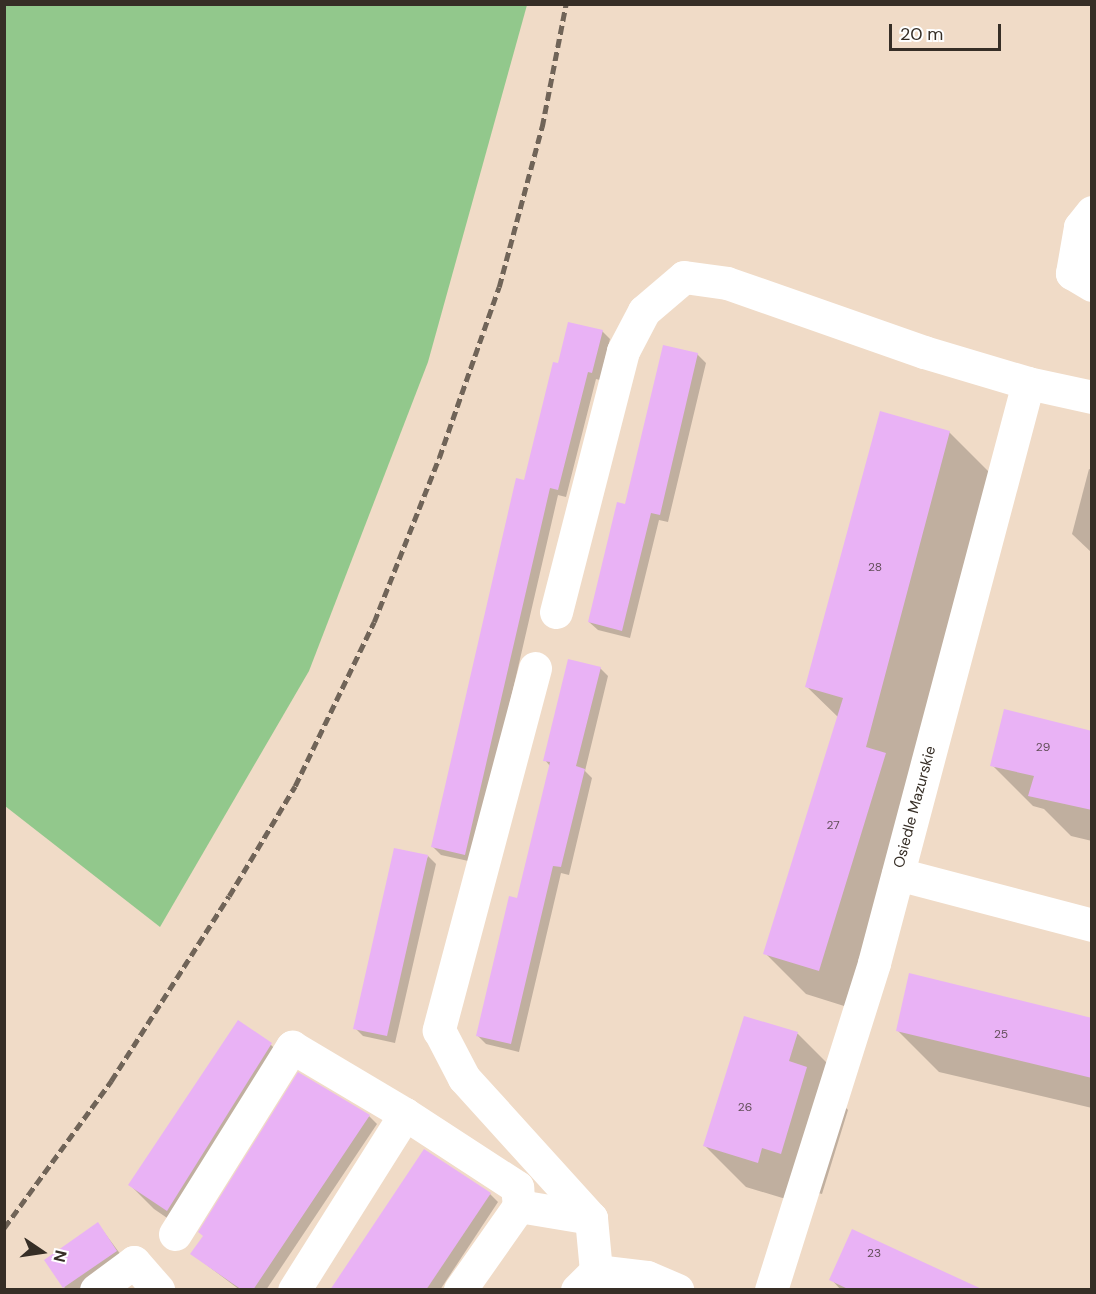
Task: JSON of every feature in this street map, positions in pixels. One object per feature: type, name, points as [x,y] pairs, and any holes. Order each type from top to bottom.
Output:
[{"type":"street","points":[[1092,212],[1080,227],[1072,273],[1092,285]]},
{"type":"street","points":[[556,612],[623,351],[644,311],[684,277],[727,284],[924,352],[1028,383],[1092,397]]},
{"type":"street","name":"Osiedle Mazurskie","points":[[771,1290],[874,963],[1028,383]]},
{"type":"street","points":[[535,668],[440,1030],[464,1078],[591,1218],[587,1280],[647,1277],[677,1290]]},
{"type":"street","points":[[898,874],[1092,925]]},
{"type":"street","points":[[175,1234],[292,1047],[405,1114],[517,1187],[519,1206],[460,1290]]},
{"type":"street","points":[[294,1290],[405,1114]]},
{"type":"street","points":[[519,1206],[591,1218]]},
{"type":"street","points":[[96,1290],[134,1262],[158,1290]]},
{"type":"green space","points":[[4,5],[527,5],[428,362],[309,671],[160,927],[5,806]]},
{"type":"building","points":[[568,322],[603,330],[592,373],[588,372],[558,490],[550,488],[465,855],[431,847],[516,478],[524,480],[553,362],[558,363]]},
{"type":"building","points":[[663,345],[698,353],[660,515],[651,513],[622,631],[588,622],[617,502],[625,504]]},
{"type":"building","points":[[880,411],[950,431],[866,747],[886,753],[819,971],[763,954],[843,698],[805,687]]},
{"type":"building","points":[[568,659],[601,667],[576,766],[585,769],[561,867],[553,866],[511,1044],[476,1036],[509,896],[517,898],[550,762],[543,761]]},
{"type":"building","points":[[1004,709],[1092,731],[1092,810],[1028,796],[1034,776],[990,766]]},
{"type":"building","points":[[394,848],[428,855],[387,1036],[353,1029]]},
{"type":"building","points":[[909,973],[1092,1018],[1092,1078],[896,1031]]},
{"type":"building","points":[[744,1016],[798,1032],[789,1061],[807,1067],[781,1154],[762,1148],[758,1163],[703,1146]]},
{"type":"building","points":[[238,1020],[272,1043],[167,1211],[128,1185]]},
{"type":"building","points":[[298,1072],[370,1115],[253,1290],[242,1290],[190,1254],[203,1236],[198,1232]]},
{"type":"building","points":[[424,1149],[491,1193],[426,1290],[330,1290]]},
{"type":"building","points":[[98,1222],[117,1251],[63,1288],[44,1260]]},
{"type":"building","points":[[852,1229],[984,1290],[850,1290],[829,1280]]},
{"type":"railway","points":[[4,1228],[111,1081],[229,896],[295,786],[374,622],[439,458],[499,287],[542,127],[566,4]]}]
